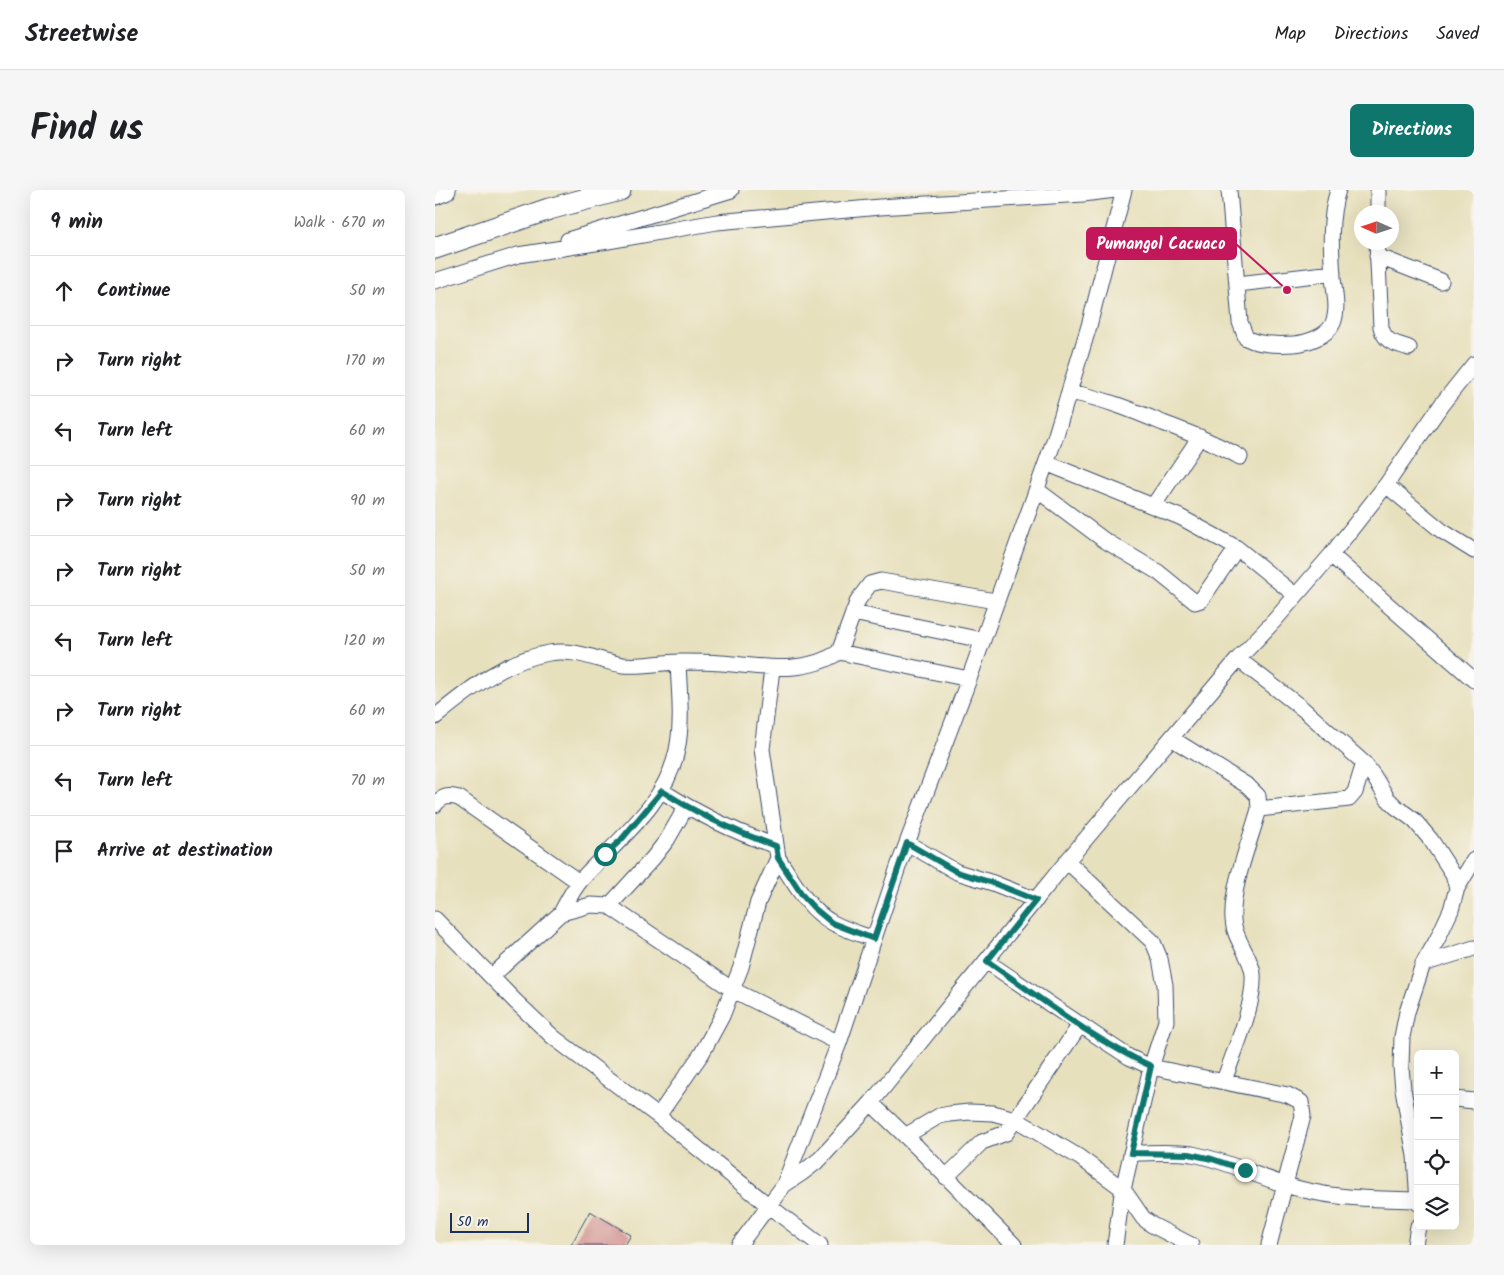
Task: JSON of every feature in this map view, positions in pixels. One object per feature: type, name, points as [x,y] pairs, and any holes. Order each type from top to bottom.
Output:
[{"type":"highway","points":[[435,194],[445,190]]},
{"type":"highway","points":[[435,248],[549,209],[620,190]]},
{"type":"street","points":[[435,281],[712,193],[731,190]]},
{"type":"street","points":[[1013,190],[1035,197]]},
{"type":"street","points":[[518,255],[717,222],[880,207],[1115,190]]},
{"type":"street","points":[[739,1245],[784,1185],[839,1043],[907,843],[969,679],[995,601],[1037,490],[1089,326],[1124,190]]},
{"type":"street","points":[[1229,190],[1240,322],[1246,338],[1254,342],[1289,344],[1305,343],[1324,334],[1333,324],[1336,308],[1332,233],[1334,204],[1339,190]]},
{"type":"street","points":[[1378,190],[1378,205]]},
{"type":"street","points":[[712,193],[717,222]]},
{"type":"street","points":[[1377,250],[1383,335],[1390,341],[1409,348]]},
{"type":"street","points":[[1379,250],[1441,280]]},
{"type":"street","points":[[1238,284],[1333,273]]},
{"type":"street","points":[[784,1185],[802,1174],[819,1159],[871,1104],[1067,861],[1238,658],[1274,621],[1331,555],[1386,485],[1442,404],[1474,364]]},
{"type":"street","points":[[1069,392],[1092,396],[1114,403],[1221,446],[1240,458]]},
{"type":"street","points":[[1153,506],[1200,437]]},
{"type":"street","points":[[1046,463],[1180,518],[1237,548],[1295,595]]},
{"type":"street","points":[[1386,485],[1442,531],[1474,552]]},
{"type":"street","points":[[1037,490],[1104,540],[1158,572],[1195,602],[1201,600],[1237,548]]},
{"type":"street","points":[[1331,555],[1474,680]]},
{"type":"street","points":[[435,717],[476,684],[495,672],[534,656],[550,652],[572,652],[632,666],[677,662],[720,663],[772,669],[810,665],[830,658],[839,652],[858,600],[871,584],[881,581],[995,601]]},
{"type":"street","points":[[853,613],[982,640]]},
{"type":"street","points":[[839,652],[969,679]]},
{"type":"street","points":[[1238,658],[1303,709],[1364,764],[1387,798],[1395,807],[1414,820],[1431,840],[1453,874],[1457,888]]},
{"type":"street","points":[[492,976],[561,913],[579,882],[621,840],[662,791],[673,764],[679,735],[677,662]]},
{"type":"street","points":[[772,669],[762,749],[777,852],[803,896],[824,917],[832,923],[874,939]]},
{"type":"street","points":[[1171,738],[1248,786],[1258,796],[1259,809],[1236,888],[1233,920],[1236,933],[1253,973],[1252,988],[1249,1007],[1224,1081]]},
{"type":"street","points":[[1259,809],[1349,799],[1355,792],[1364,764]]},
{"type":"street","points":[[662,791],[686,807],[777,852]]},
{"type":"street","points":[[435,805],[442,798],[448,796],[459,798],[579,882]]},
{"type":"street","points":[[609,906],[667,840],[686,807]]},
{"type":"street","points":[[907,843],[957,872],[993,883],[1036,900]]},
{"type":"street","points":[[658,1116],[702,1053],[722,1016],[741,967],[758,902],[777,852]]},
{"type":"street","points":[[1417,1185],[1411,1095],[1401,1067],[1402,1037],[1407,1012],[1423,964],[1451,910],[1457,888],[1474,860]]},
{"type":"street","points":[[1067,861],[1153,942],[1157,950],[1165,984],[1166,1021],[1151,1066],[1131,1153],[1123,1189],[1115,1245]]},
{"type":"street","points":[[561,913],[591,905],[609,906],[733,990],[839,1043]]},
{"type":"street","points":[[435,919],[553,1037],[658,1116],[820,1245]]},
{"type":"street","points":[[1423,964],[1474,948]]},
{"type":"street","points":[[987,961],[1129,1057],[1151,1066],[1288,1095],[1301,1102],[1303,1116],[1269,1245]]},
{"type":"street","points":[[946,1177],[982,1142],[1006,1133],[1080,1025]]},
{"type":"street","points":[[1459,1099],[1474,1101]]},
{"type":"street","points":[[871,1104],[1014,1245]]},
{"type":"street","points":[[905,1136],[939,1116],[950,1114],[969,1112],[993,1113],[1015,1120],[1079,1157],[1123,1189],[1143,1218],[1174,1240],[1191,1245]]},
{"type":"street","points":[[1131,1153],[1189,1154],[1222,1162],[1301,1190],[1334,1195],[1414,1201]]},
{"type":"street","points":[[1415,1245],[1417,1230]]},
{"type":"building","points":[[590,1211],[631,1235],[625,1245],[571,1245]]},
{"type":"place","name":"Pumangol Cacuaco","points":[[1287,290]]},
{"type":"route","points":[[605,854],[621,840],[662,791],[686,807],[736,832],[776,846],[778,858],[803,896],[814,908],[832,923],[874,939],[907,843],[966,876],[993,883],[1036,900],[987,961],[1099,1038],[1129,1057],[1151,1066],[1131,1153],[1189,1154],[1212,1159],[1245,1170]]}]
